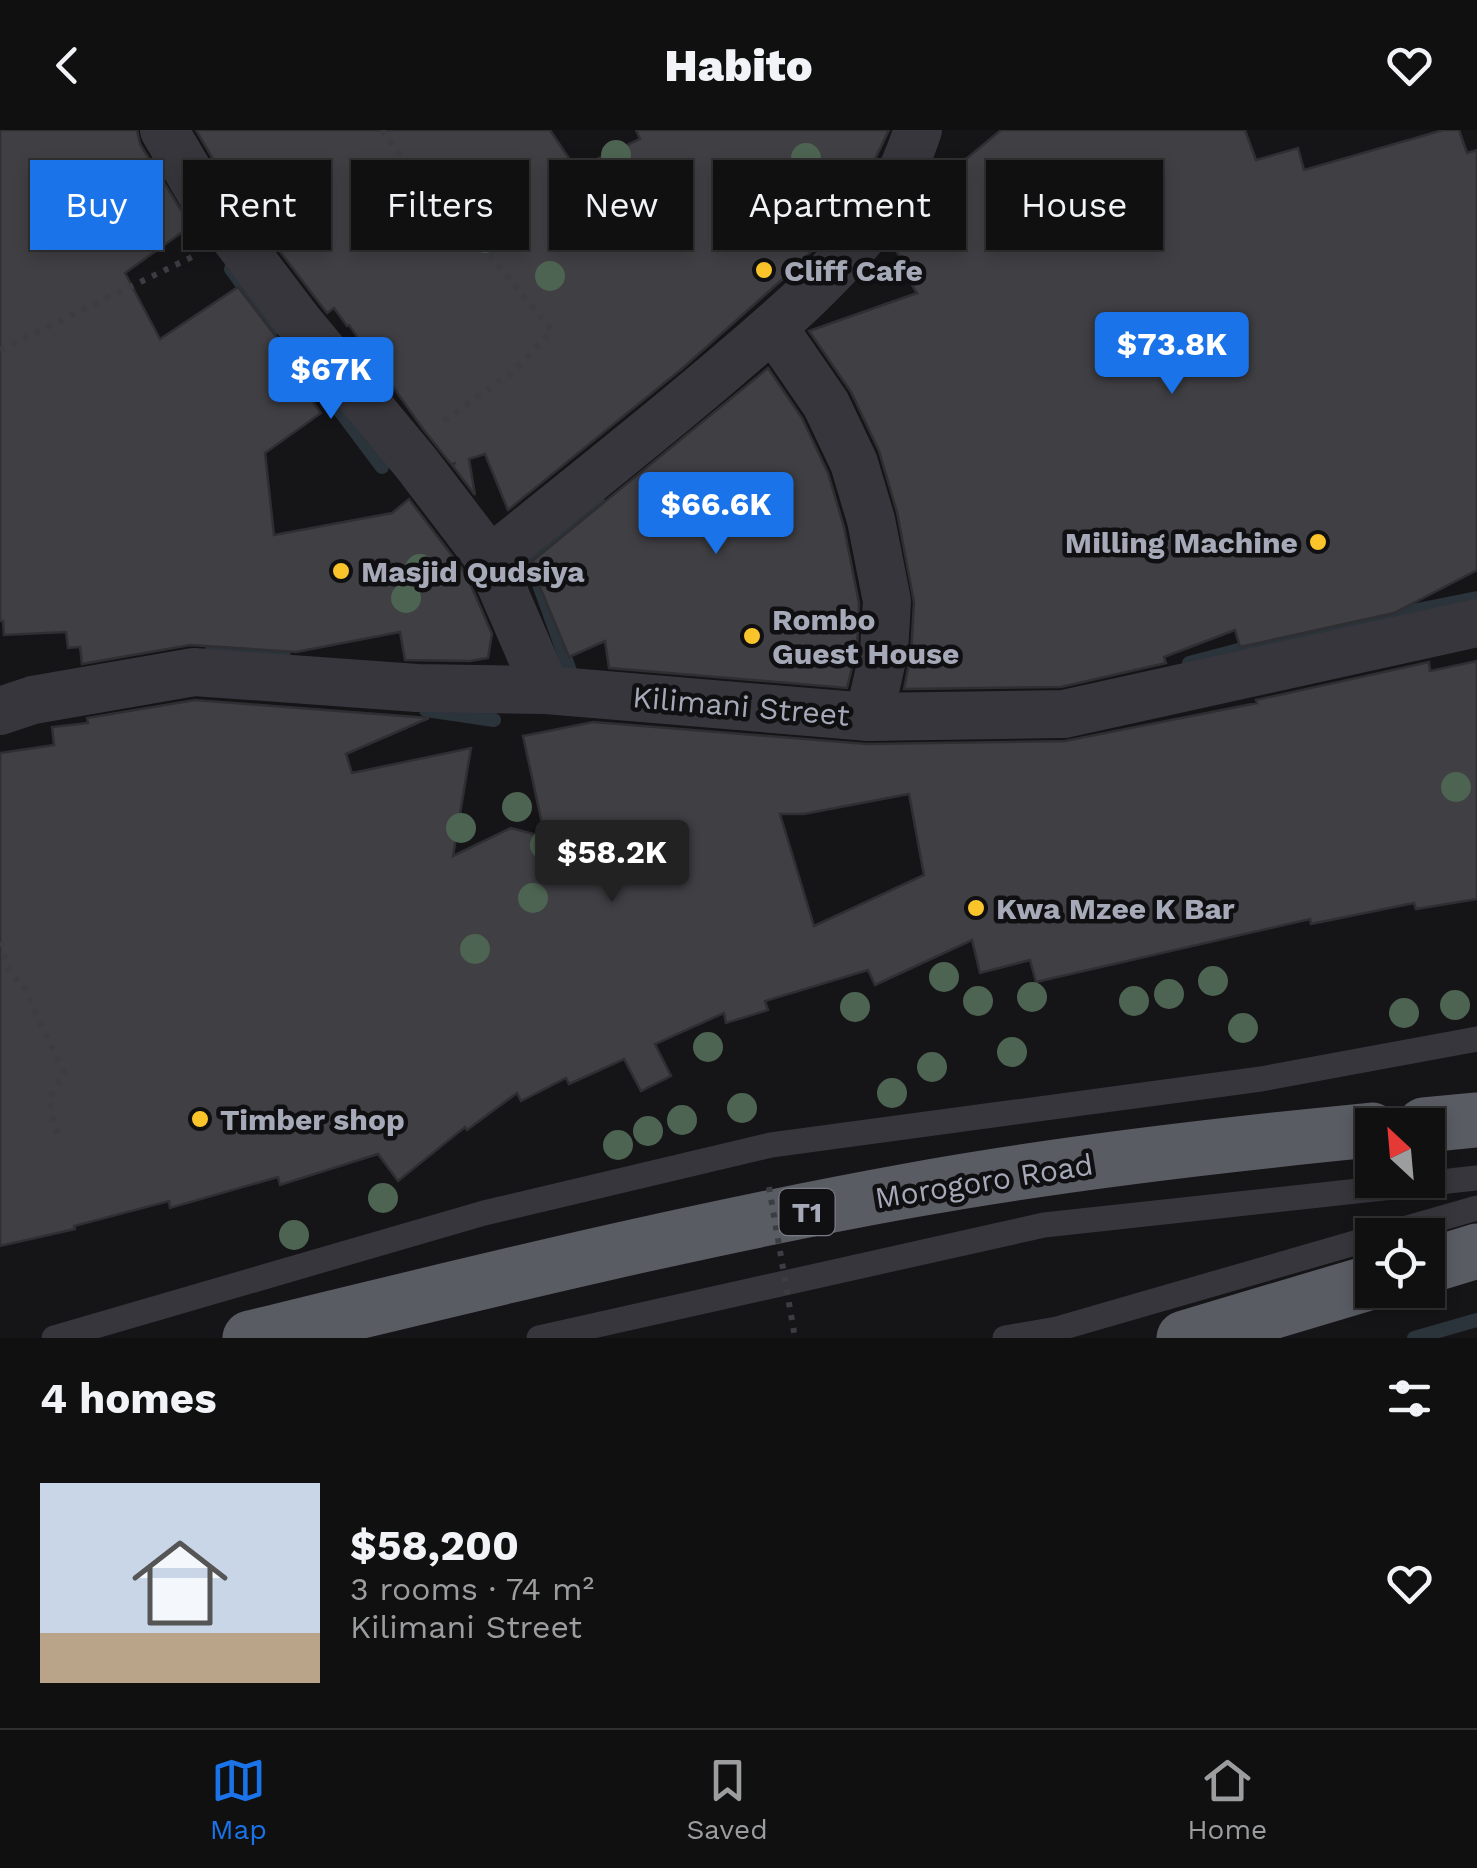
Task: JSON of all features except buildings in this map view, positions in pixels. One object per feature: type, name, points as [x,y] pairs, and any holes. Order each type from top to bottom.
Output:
[{"type":"highway","points":[[1445,1123],[1477,1120]]},
{"type":"highway","name":"Morogoro Road","points":[[250,1338],[582,1258],[909,1191],[1355,1132]]},
{"type":"highway","points":[[1445,1261],[1477,1251]]},
{"type":"highway","points":[[1184,1338],[1355,1287]]},
{"type":"street","points":[[164,130],[183,162]]},
{"type":"street","points":[[490,560],[773,328],[873,224],[908,160],[918,130]]},
{"type":"street","points":[[245,250],[490,560],[546,690]]},
{"type":"street","points":[[773,328],[826,404],[854,463],[872,520],[888,601],[884,650],[869,716]]},
{"type":"street","name":"Kilimani Street","points":[[0,710],[33,700],[194,672],[417,688],[546,690],[869,716],[1064,714],[1477,623]]},
{"type":"lane","points":[[54,1338],[484,1213],[771,1145],[1262,1080],[1477,1040]]},
{"type":"lane","name":"Morogoro Road","points":[[540,1338],[1044,1225],[1477,1178]]},
{"type":"lane","points":[[1443,1218],[1477,1208]]},
{"type":"lane","points":[[1005,1338],[1057,1329],[1355,1243]]},
{"type":"path","points":[[382,130],[462,241],[484,248],[552,331],[510,374],[406,450]]},
{"type":"path","points":[[0,350],[206,250]]},
{"type":"path","points":[[0,942],[10,974],[23,985],[64,1073],[49,1098],[57,1134]]},
{"type":"path","points":[[769,1187],[795,1338]]},
{"type":"waterway","points":[[231,269],[274,328]]},
{"type":"waterway","points":[[317,380],[382,467]]},
{"type":"waterway","points":[[579,679],[573,679],[533,568],[537,555],[598,502]]},
{"type":"waterway","points":[[1189,663],[1307,632],[1477,598]]},
{"type":"waterway","points":[[211,652],[233,649],[284,656]]},
{"type":"waterway","points":[[426,710],[494,720]]},
{"type":"waterway","points":[[1414,1338],[1477,1320]]},
{"type":"place","name":"Cliff Cafe","points":[[764,270]]},
{"type":"place","name":"Milling Machine","points":[[1318,542]]},
{"type":"place","name":"Masjid Qudsiya","points":[[341,571]]},
{"type":"place","name":"Rombo Guest House","points":[[752,636]]},
{"type":"place","name":"Kwa Mzee K Bar","points":[[976,908]]},
{"type":"place","name":"Timber shop","points":[[200,1119]]}]
